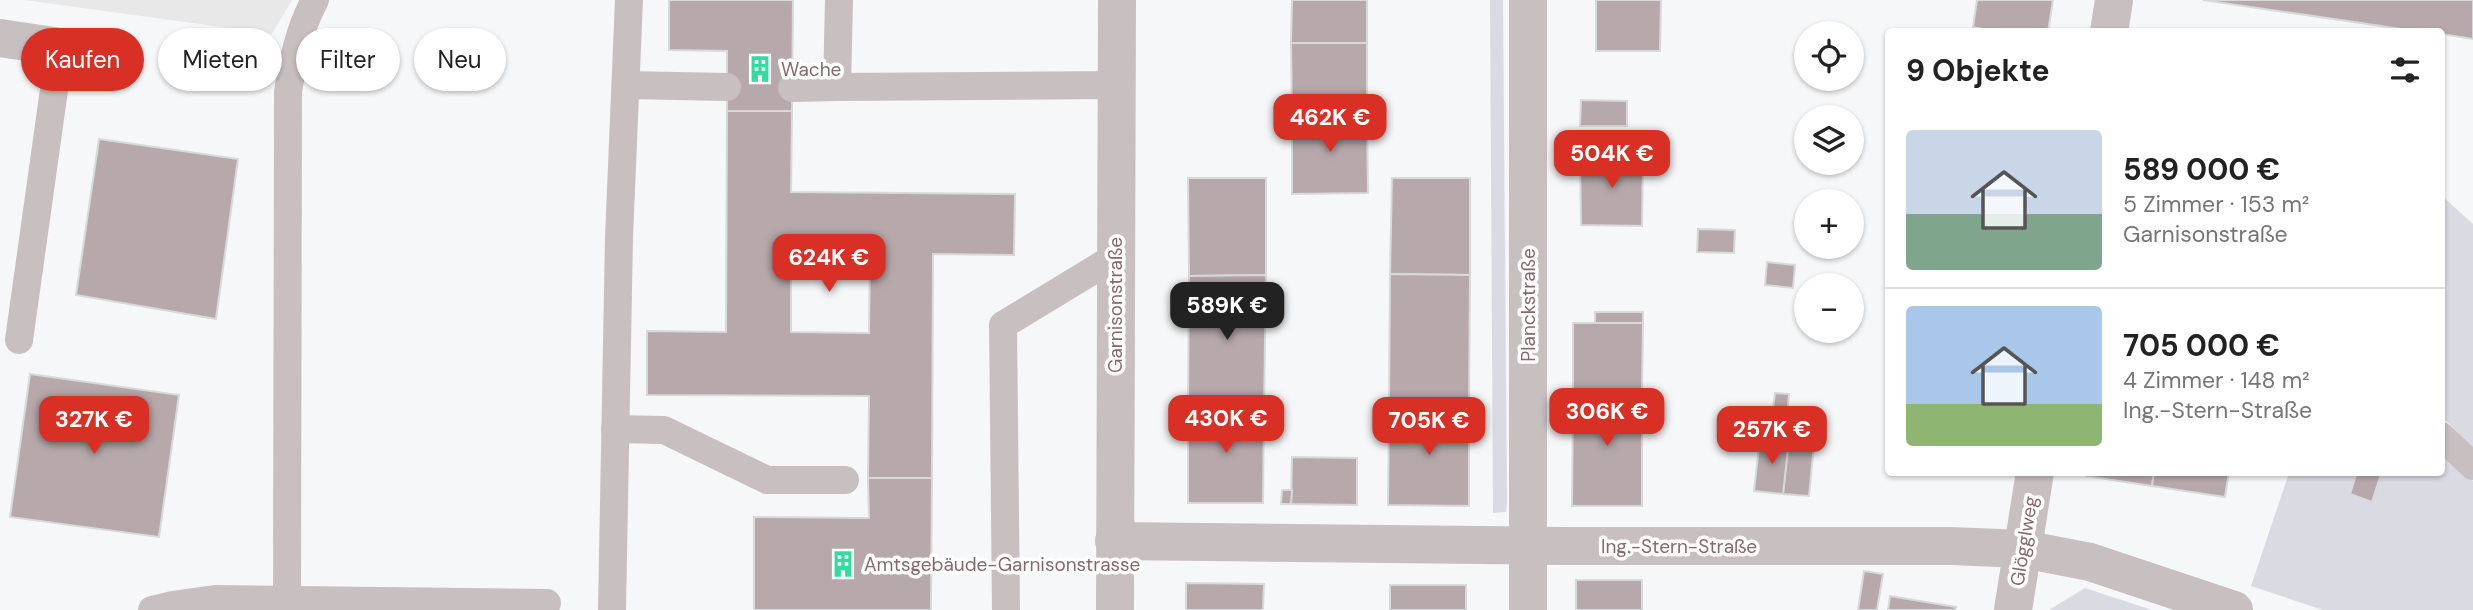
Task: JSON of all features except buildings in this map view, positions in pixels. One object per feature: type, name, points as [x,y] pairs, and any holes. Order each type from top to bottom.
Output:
[{"type":"street","name":"Garnisonstraße","points":[[1115,610],[1117,0]]},
{"type":"street","name":"Planckstraße","points":[[1528,0],[1528,610]]},
{"type":"street","points":[[2110,28],[2114,0]]},
{"type":"street","points":[[0,38],[21,41]]},
{"type":"street","name":"Glögglweg","points":[[2013,610],[2034,476]]},
{"type":"street","name":"Ing.-Stern-Straße","points":[[1115,541],[1951,546],[2023,550],[2090,562],[2234,610]]},
{"type":"lane","points":[[287,600],[288,92],[293,54],[304,21],[315,0]]},
{"type":"lane","points":[[612,610],[629,0]]},
{"type":"lane","points":[[837,87],[839,0]]},
{"type":"lane","points":[[625,85],[727,86]]},
{"type":"lane","points":[[792,88],[1117,85]]},
{"type":"lane","points":[[19,340],[54,91]]},
{"type":"lane","points":[[1006,610],[1003,325],[1115,257]]},
{"type":"lane","points":[[615,429],[664,430],[767,480],[845,480]]},
{"type":"lane","points":[[2445,440],[2473,466]]},
{"type":"lane","points":[[152,610],[215,599],[547,603]]},
{"type":"shaded area","points":[[24,0],[292,0],[276,28],[228,28]]},
{"type":"shaded area","points":[[1490,0],[1503,0],[1507,503],[1506,512],[1493,513]]},
{"type":"shaded area","points":[[2445,199],[2473,224],[2473,447],[2445,420]]},
{"type":"shaded area","points":[[2445,458],[2473,481],[2473,610],[2323,610],[2251,586],[2288,476],[2445,476]]},
{"type":"shaded area","points":[[2085,588],[2152,610],[2049,610]]},
{"type":"place","name":"Wache","points":[[760,69]]},
{"type":"place","name":"Amtsgebäude-Garnisonstrasse","points":[[843,564]]}]
